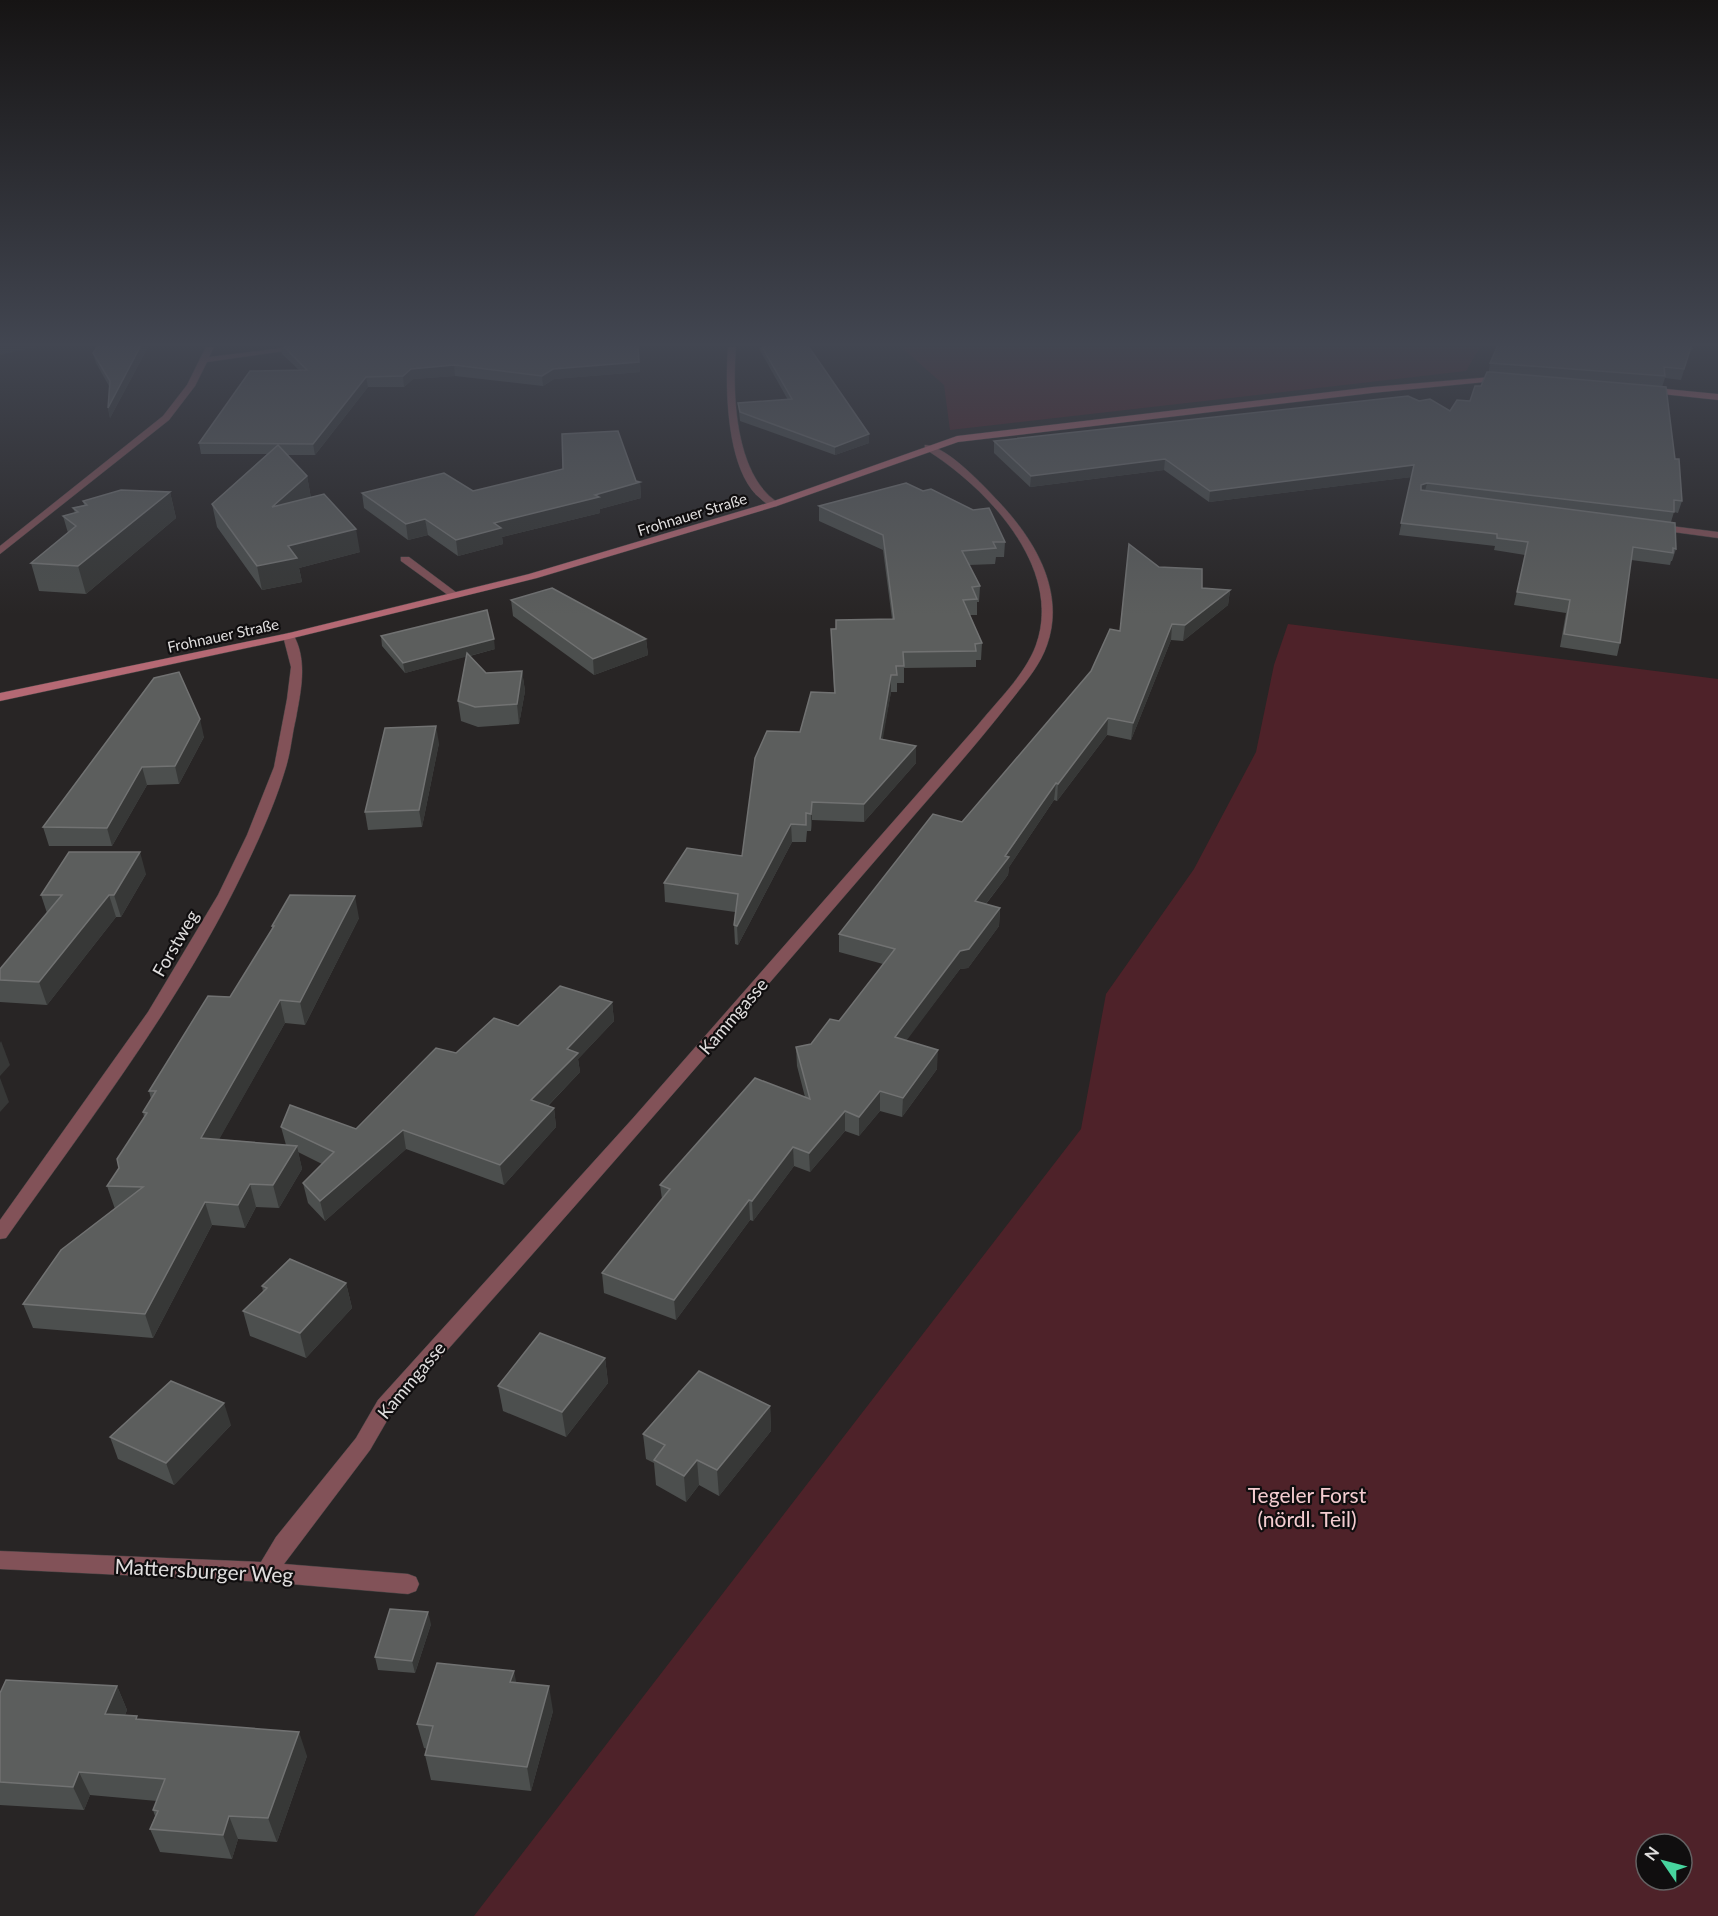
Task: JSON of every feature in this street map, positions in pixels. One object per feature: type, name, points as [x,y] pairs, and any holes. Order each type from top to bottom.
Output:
[{"type":"street","points":[[0,551],[143,436]]},
{"type":"street","points":[[739,436],[756,490],[774,504]]},
{"type":"street","name":"Frohnauer Straße","points":[[0,697],[289,636],[456,596],[638,547],[774,504],[928,447],[978,436]]},
{"type":"street","name":"Kammgasse","points":[[267,1572],[284,1544],[363,1444],[384,1406],[753,994],[985,725],[1037,655],[1043,640],[1044,598],[1036,560],[1015,527],[972,480],[944,455],[928,447]]},
{"type":"street","points":[[1649,526],[1718,535]]},
{"type":"street","points":[[405,560],[456,596]]},
{"type":"street","name":"Forstweg","points":[[0,1233],[160,1007],[231,884],[279,772],[297,677],[295,647],[289,636]]},
{"type":"street","name":"Mattersburger Weg","points":[[0,1560],[267,1572],[408,1584]]},
{"type":"green space","name":"Tegeler Forst (nördl. Teil)","points":[[1288,624],[1718,679],[1718,1916],[474,1916],[1081,1129],[1106,994],[1194,869],[1256,752],[1274,665]]},
{"type":"building","points":[[204,436],[319,436],[313,444],[199,443]]},
{"type":"building","points":[[562,436],[620,436],[636,481],[640,482],[595,495],[599,497],[494,523],[501,528],[456,540],[425,519],[406,524],[362,493],[444,473],[473,491],[563,469]]},
{"type":"building","points":[[806,436],[863,436],[835,447]]},
{"type":"building","points":[[1036,436],[1672,436],[1675,459],[1679,459],[1682,501],[1674,500],[1674,512],[1427,483],[1421,485],[1421,490],[1675,523],[1676,549],[1673,548],[1673,553],[1633,547],[1620,643],[1564,634],[1570,600],[1517,592],[1528,542],[1497,538],[1497,534],[1401,523],[1414,465],[1210,491],[1165,459],[1031,476],[994,441]]},
{"type":"building","points":[[278,445],[307,476],[272,507],[324,494],[356,529],[288,546],[297,558],[257,566],[212,504]]},
{"type":"building","points":[[906,483],[923,491],[931,489],[973,510],[989,508],[1005,542],[993,542],[996,548],[962,551],[980,586],[972,587],[977,599],[963,600],[982,643],[975,644],[976,651],[903,652],[904,666],[896,666],[897,675],[891,675],[880,739],[916,746],[864,804],[812,802],[811,814],[806,813],[806,825],[791,824],[737,926],[734,925],[738,894],[664,883],[687,848],[742,856],[755,758],[767,731],[800,732],[811,692],[835,693],[831,629],[836,629],[836,620],[894,619],[883,535],[819,506]]},
{"type":"building","points":[[121,490],[170,492],[78,566],[31,563],[76,526],[63,516],[78,512],[73,508],[87,505],[83,501]]},
{"type":"building","points":[[1129,544],[1159,567],[1202,569],[1202,588],[1230,590],[1185,625],[1172,624],[1133,723],[1108,718],[1058,784],[1056,783],[1005,856],[1009,857],[975,901],[1000,908],[969,949],[960,951],[895,1037],[938,1050],[903,1098],[880,1091],[859,1117],[845,1111],[809,1153],[793,1147],[752,1201],[749,1200],[674,1300],[602,1273],[670,1189],[660,1185],[755,1078],[810,1099],[796,1047],[811,1044],[830,1019],[839,1021],[895,949],[839,934],[933,814],[962,822],[1091,671],[1110,629],[1120,631]]},
{"type":"building","points":[[552,588],[646,639],[593,659],[511,600]]},
{"type":"building","points":[[487,610],[494,639],[403,663],[381,636]]},
{"type":"building","points":[[467,653],[486,673],[522,671],[517,704],[475,707],[458,701]]},
{"type":"building","points":[[179,672],[200,719],[175,766],[142,767],[107,828],[43,827],[154,678]]},
{"type":"building","points":[[436,726],[419,810],[365,812],[385,728]]},
{"type":"building","points":[[69,852],[140,852],[114,895],[109,895],[39,982],[0,980],[0,969],[62,895],[41,895]]},
{"type":"building","points":[[290,895],[355,896],[300,1002],[280,1000],[201,1138],[297,1146],[273,1185],[250,1184],[238,1205],[205,1202],[145,1314],[23,1304],[61,1250],[143,1187],[107,1186],[119,1168],[117,1159],[147,1113],[143,1112],[156,1091],[149,1091],[208,996],[230,997],[274,926],[272,926]]},
{"type":"building","points":[[560,986],[612,1002],[567,1049],[578,1053],[531,1100],[554,1108],[500,1165],[403,1130],[320,1201],[303,1183],[334,1152],[281,1127],[290,1105],[356,1129],[436,1048],[456,1053],[494,1018],[518,1026]]},
{"type":"building","points":[[290,1259],[346,1283],[300,1333],[243,1311],[267,1288],[262,1286]]},
{"type":"building","points":[[540,1333],[605,1358],[562,1412],[498,1386]]},
{"type":"building","points":[[699,1371],[770,1406],[717,1470],[697,1460],[684,1476],[654,1460],[665,1445],[643,1434]]},
{"type":"building","points":[[171,1381],[224,1403],[166,1463],[110,1437]]},
{"type":"building","points":[[390,1609],[428,1612],[412,1661],[375,1657]]},
{"type":"building","points":[[437,1663],[514,1671],[510,1682],[549,1686],[527,1767],[425,1755],[433,1726],[417,1724]]},
{"type":"building","points":[[6,1680],[117,1686],[105,1714],[137,1716],[136,1719],[299,1732],[268,1818],[229,1816],[223,1835],[150,1829],[158,1811],[153,1810],[165,1779],[79,1772],[73,1787],[0,1782],[0,1693]]}]
